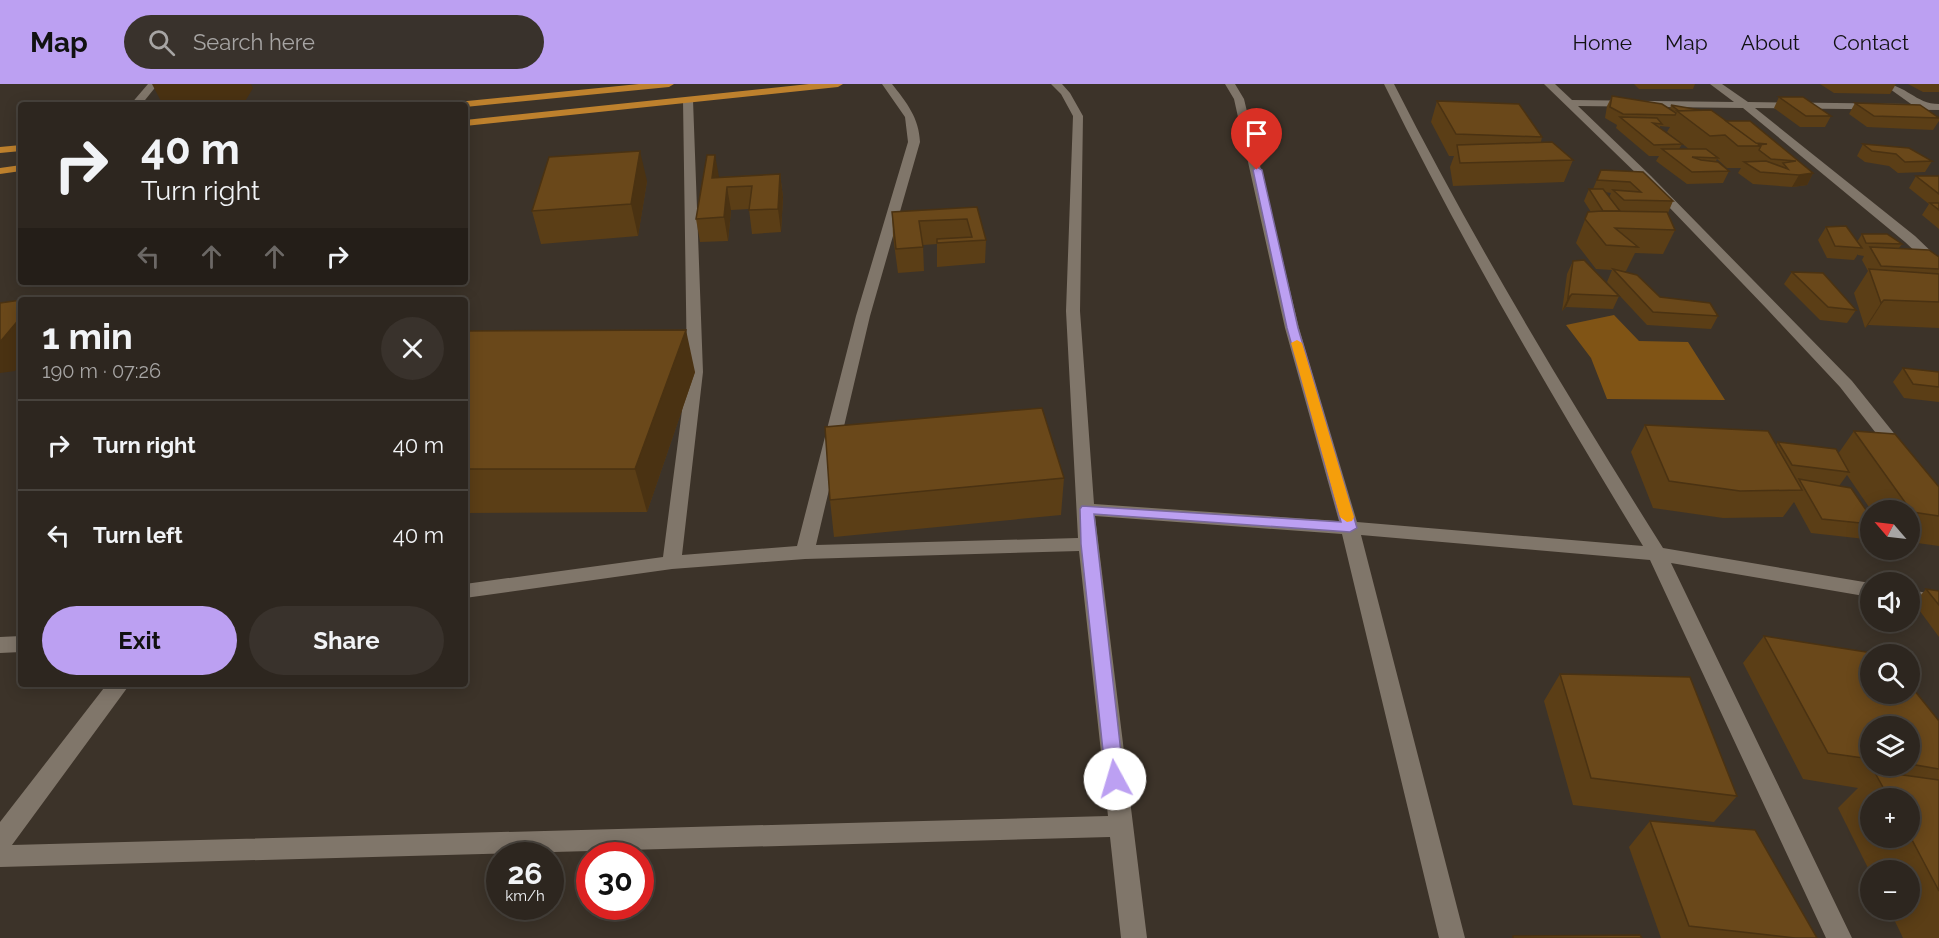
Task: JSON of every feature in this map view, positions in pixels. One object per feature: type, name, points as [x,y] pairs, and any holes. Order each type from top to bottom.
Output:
[{"type":"highway","points":[[468,104],[669,84]]},
{"type":"highway","points":[[468,123],[838,84]]},
{"type":"highway","points":[[0,150],[18,148]]},
{"type":"highway","points":[[0,171],[18,168]]},
{"type":"street","points":[[138,102],[153,84]]},
{"type":"street","points":[[805,552],[863,316],[914,142],[914,127],[910,114],[887,84]]},
{"type":"street","points":[[1056,84],[1065,93],[1078,116],[1073,311],[1088,544],[1134,938]]},
{"type":"street","points":[[1230,84],[1239,99],[1292,328],[1350,528],[1452,938]]},
{"type":"street","points":[[1389,84],[1440,186],[1549,379],[1657,554],[1839,938]]},
{"type":"street","points":[[1549,84],[1571,103],[1846,384],[1910,466]]},
{"type":"street","points":[[1715,84],[1744,104],[1910,239],[1939,266]]},
{"type":"street","points":[[1888,84],[1939,117]]},
{"type":"street","points":[[672,562],[695,372],[688,100]]},
{"type":"street","points":[[1571,103],[1939,107]]},
{"type":"street","points":[[1087,509],[1657,554],[1860,588]]},
{"type":"street","points":[[468,591],[672,562],[805,552],[1088,544]]},
{"type":"street","points":[[1920,599],[1939,602]]},
{"type":"street","points":[[0,645],[18,644]]},
{"type":"street","points":[[0,841],[117,687]]},
{"type":"street","points":[[0,856],[1120,826]]},
{"type":"shaded area","points":[[1614,315],[1639,341],[1688,342],[1725,400],[1607,399],[1591,358],[1566,325]]},
{"type":"building","points":[[1612,96],[1662,104],[1676,113],[1675,115],[1623,114],[1610,107]]},
{"type":"building","points":[[1779,97],[1803,97],[1831,116],[1806,116]]},
{"type":"building","points":[[1437,101],[1519,104],[1542,137],[1456,134]]},
{"type":"building","points":[[1855,103],[1920,105],[1939,118],[1874,116]]},
{"type":"building","points":[[1671,105],[1700,110],[1679,111]]},
{"type":"building","points":[[1711,110],[1761,146],[1738,146],[1725,135],[1710,136],[1677,111]]},
{"type":"building","points":[[1620,117],[1657,118],[1662,124],[1653,123],[1682,144],[1654,145]]},
{"type":"building","points":[[1726,121],[1750,121],[1813,173],[1799,175],[1760,172],[1744,162],[1766,161],[1788,169],[1783,163],[1796,161],[1771,159],[1759,150],[1761,146],[1758,145],[1767,144],[1756,143]]},
{"type":"building","points":[[1552,142],[1573,160],[1460,163],[1457,145]]},
{"type":"building","points":[[1863,144],[1909,148],[1932,161],[1905,162],[1896,154],[1872,151]]},
{"type":"building","points":[[1662,149],[1706,149],[1718,158],[1692,157],[1718,162],[1729,171],[1692,172]]},
{"type":"building","points":[[640,151],[631,204],[532,211],[549,157]]},
{"type":"building","points":[[707,155],[715,155],[712,178],[780,174],[778,209],[749,210],[752,186],[727,187],[724,217],[696,219]]},
{"type":"building","points":[[1601,170],[1643,172],[1673,201],[1624,200],[1613,190],[1641,192],[1630,182],[1597,180]]},
{"type":"building","points":[[1916,176],[1939,176],[1939,194]]},
{"type":"building","points":[[1589,189],[1603,189],[1620,211],[1603,211]]},
{"type":"building","points":[[1930,203],[1939,203],[1939,210]]},
{"type":"building","points":[[977,207],[986,240],[937,243],[937,239],[972,237],[967,219],[919,221],[923,247],[896,249],[892,212]]},
{"type":"building","points":[[1588,212],[1667,212],[1675,230],[1615,228],[1638,247],[1606,245],[1585,219]]},
{"type":"building","points":[[1846,226],[1862,248],[1835,246],[1826,227]]},
{"type":"building","points":[[1862,234],[1887,234],[1902,244],[1866,243]]},
{"type":"building","points":[[1870,247],[1929,250],[1939,257],[1939,269],[1881,266]]},
{"type":"building","points":[[1584,260],[1619,296],[1572,294],[1568,298],[1573,261]]},
{"type":"building","points":[[1613,269],[1637,275],[1660,297],[1710,303],[1718,316],[1653,312]]},
{"type":"building","points":[[1869,269],[1939,274],[1939,302],[1884,300],[1881,303]]},
{"type":"building","points":[[1792,272],[1823,273],[1856,310],[1828,307]]},
{"type":"building","points":[[18,300],[18,321],[0,342],[0,303]]},
{"type":"building","points":[[686,330],[635,469],[468,469],[468,331]]},
{"type":"building","points":[[1903,368],[1939,372],[1939,387],[1913,384]]},
{"type":"building","points":[[1042,408],[1064,478],[830,500],[825,427]]},
{"type":"building","points":[[1645,425],[1768,431],[1802,490],[1740,491],[1669,481]]},
{"type":"building","points":[[1854,431],[1895,434],[1939,487],[1939,516],[1920,513],[1920,500],[1903,500]]},
{"type":"building","points":[[1778,442],[1836,449],[1849,472],[1792,465]]},
{"type":"building","points":[[1799,479],[1851,488],[1860,501],[1860,523],[1822,519]]},
{"type":"building","points":[[1926,589],[1939,591],[1939,605]]},
{"type":"building","points":[[1764,636],[1860,651],[1860,704],[1920,704],[1920,697],[1939,721],[1939,769],[1920,766],[1920,716],[1860,716],[1860,758],[1828,753]]},
{"type":"building","points":[[1560,674],[1690,677],[1737,796],[1591,778]]},
{"type":"building","points":[[1877,776],[1910,776],[1939,780],[1939,891],[1916,848],[1920,848],[1920,788],[1883,788]]},
{"type":"building","points":[[1650,821],[1755,830],[1817,938],[1795,938],[1689,926]]},
{"type":"building","points":[[1640,935],[1642,938],[1513,938],[1513,936]]},
{"type":"slow traffic","points":[[1297,343],[1347,517]]},
{"type":"route","points":[[1115,779],[1088,544],[1087,509],[1350,528],[1292,328],[1257,170]]}]
